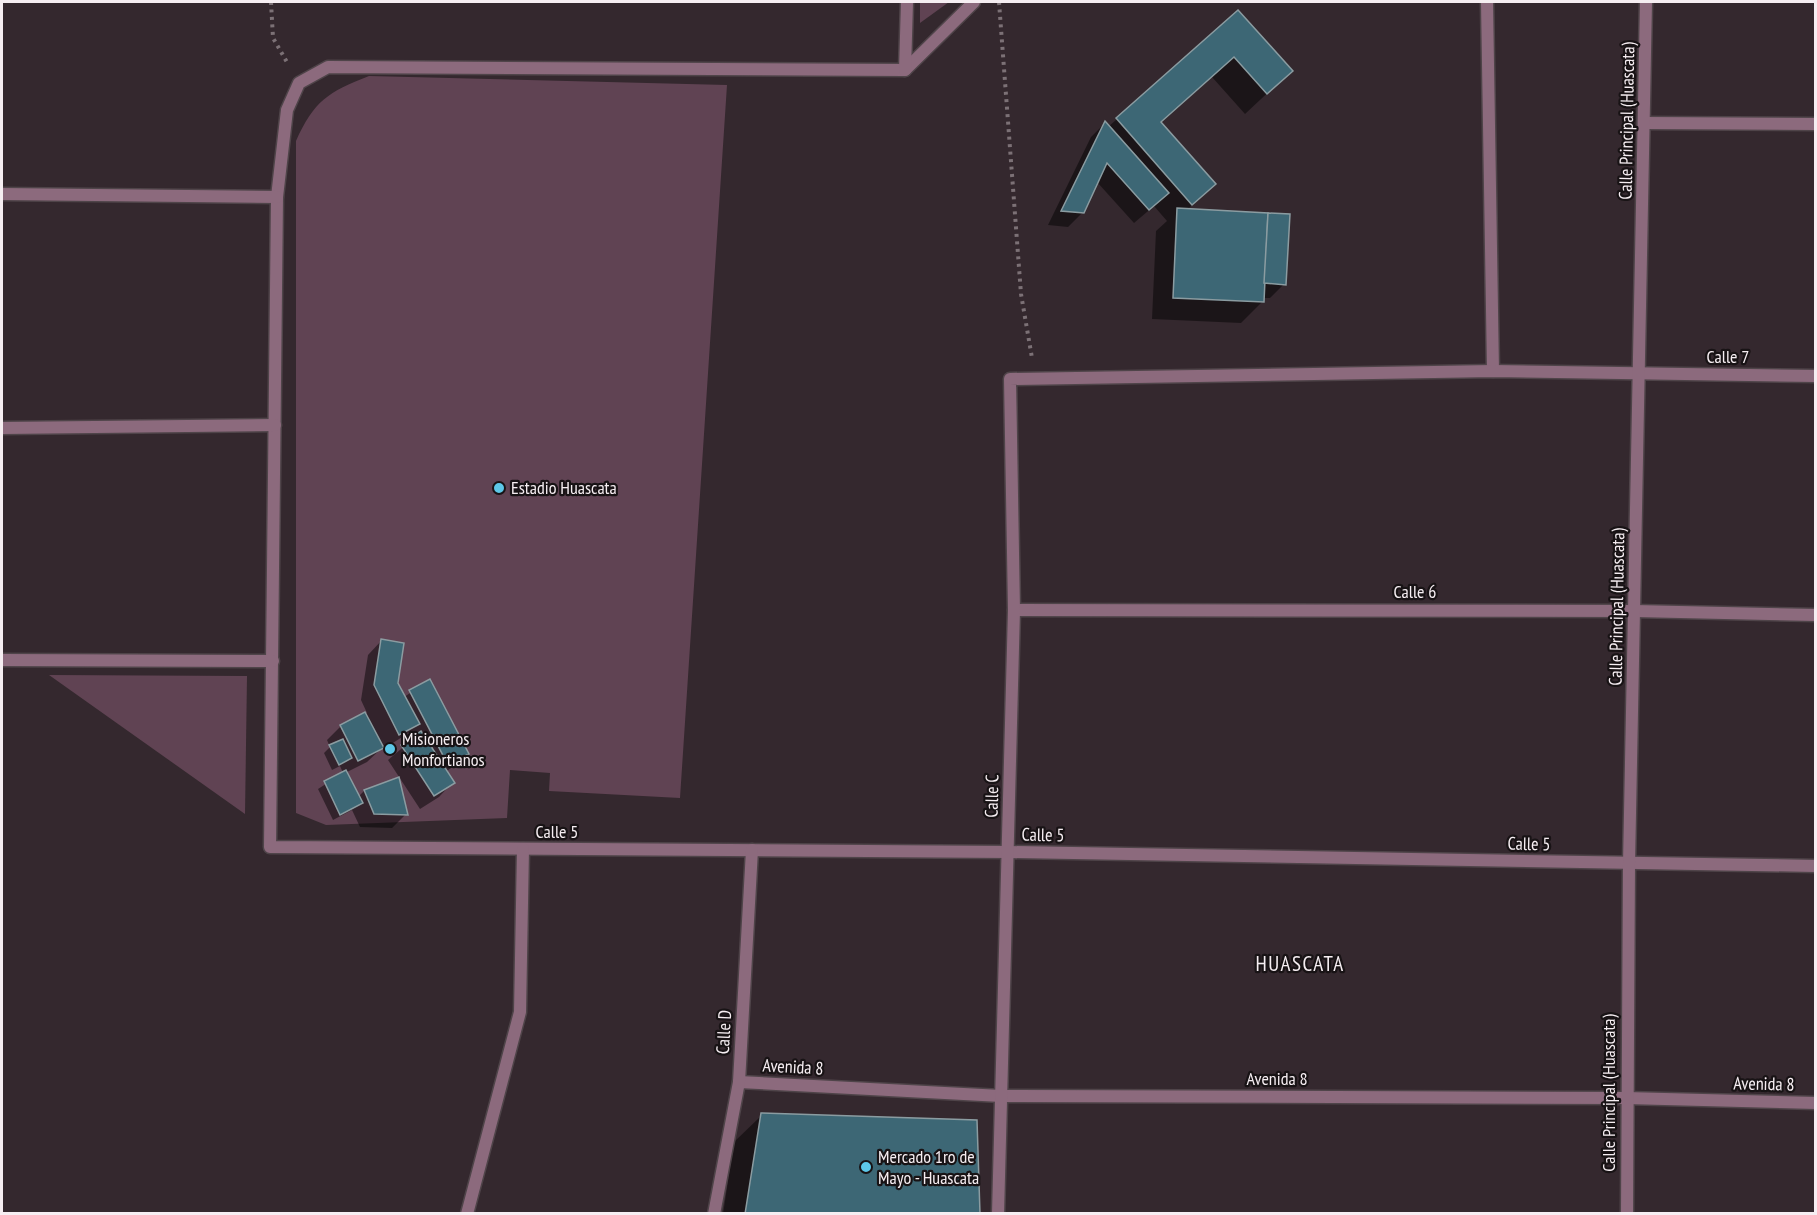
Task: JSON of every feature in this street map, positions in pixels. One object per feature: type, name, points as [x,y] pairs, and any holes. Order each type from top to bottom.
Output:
[{"type":"street","points":[[905,70],[907,2]]},
{"type":"street","points":[[2,660],[273,661],[277,197],[287,110],[299,83],[328,67],[905,70],[974,2]]},
{"type":"street","points":[[1487,2],[1492,371]]},
{"type":"street","name":"Calle Principal (Huascata)","points":[[1627,1214],[1629,864],[1646,2]]},
{"type":"street","points":[[1645,123],[1815,124]]},
{"type":"street","points":[[2,194],[277,197]]},
{"type":"street","name":"Calle 7","points":[[1010,379],[1492,371],[1815,376]]},
{"type":"street","name":"Calle C","points":[[998,1214],[1014,610],[1010,379]]},
{"type":"street","points":[[2,428],[274,425]]},
{"type":"street","name":"Calle 6","points":[[1014,610],[1635,611],[1815,615]]},
{"type":"street","name":"Calle 5","points":[[273,661],[270,848],[1009,852],[1815,866]]},
{"type":"street","points":[[467,1214],[520,1012],[523,849]]},
{"type":"street","name":"Calle D","points":[[714,1214],[739,1082],[752,850]]},
{"type":"street","name":"Avenida 8","points":[[739,1082],[1001,1096],[1626,1098],[1815,1103]]},
{"type":"path","points":[[271,2],[273,38],[299,83]]},
{"type":"path","points":[[999,2],[1021,294],[1035,377]]},
{"type":"shaded area","points":[[920,2],[949,2],[920,23]]},
{"type":"shaded area","name":"Estadio Huascata","points":[[369,76],[727,85],[680,798],[549,791],[550,773],[510,770],[507,818],[326,825],[296,813],[296,141],[316,107],[343,87]]},
{"type":"shaded area","points":[[49,675],[247,676],[245,814]]},
{"type":"building","points":[[1238,10],[1293,71],[1267,94],[1234,57],[1161,122],[1216,184],[1192,205],[1116,118]]},
{"type":"building","points":[[1105,121],[1169,193],[1149,210],[1107,163],[1084,213],[1061,211]]},
{"type":"building","points":[[1177,208],[1268,213],[1264,302],[1173,298]]},
{"type":"building","points":[[1268,213],[1290,214],[1286,285],[1264,283]]},
{"type":"building","points":[[381,639],[404,643],[398,683],[420,724],[399,735],[374,685]]},
{"type":"building","points":[[430,679],[469,754],[448,765],[409,690]]},
{"type":"building","points":[[365,712],[384,748],[358,761],[340,725]]},
{"type":"building","points":[[421,731],[455,783],[434,796],[401,745]]},
{"type":"building","points":[[343,739],[352,758],[339,765],[329,745]]},
{"type":"building","points":[[346,770],[363,803],[340,815],[324,781]]},
{"type":"building","points":[[399,777],[408,815],[374,814],[364,790]]},
{"type":"building","name":"Mercado 1ro de Mayo - Huascata","points":[[761,1113],[977,1120],[980,1214],[745,1214]]},
{"type":"place","name":"Estadio Huascata","points":[[499,488]]},
{"type":"place","name":"Misioneros Monfortianos","points":[[390,749]]},
{"type":"place","name":"Mercado 1ro de Mayo - Huascata","points":[[866,1167]]},
{"type":"district","name":"HUASCATA","points":[[1300,964]]}]
